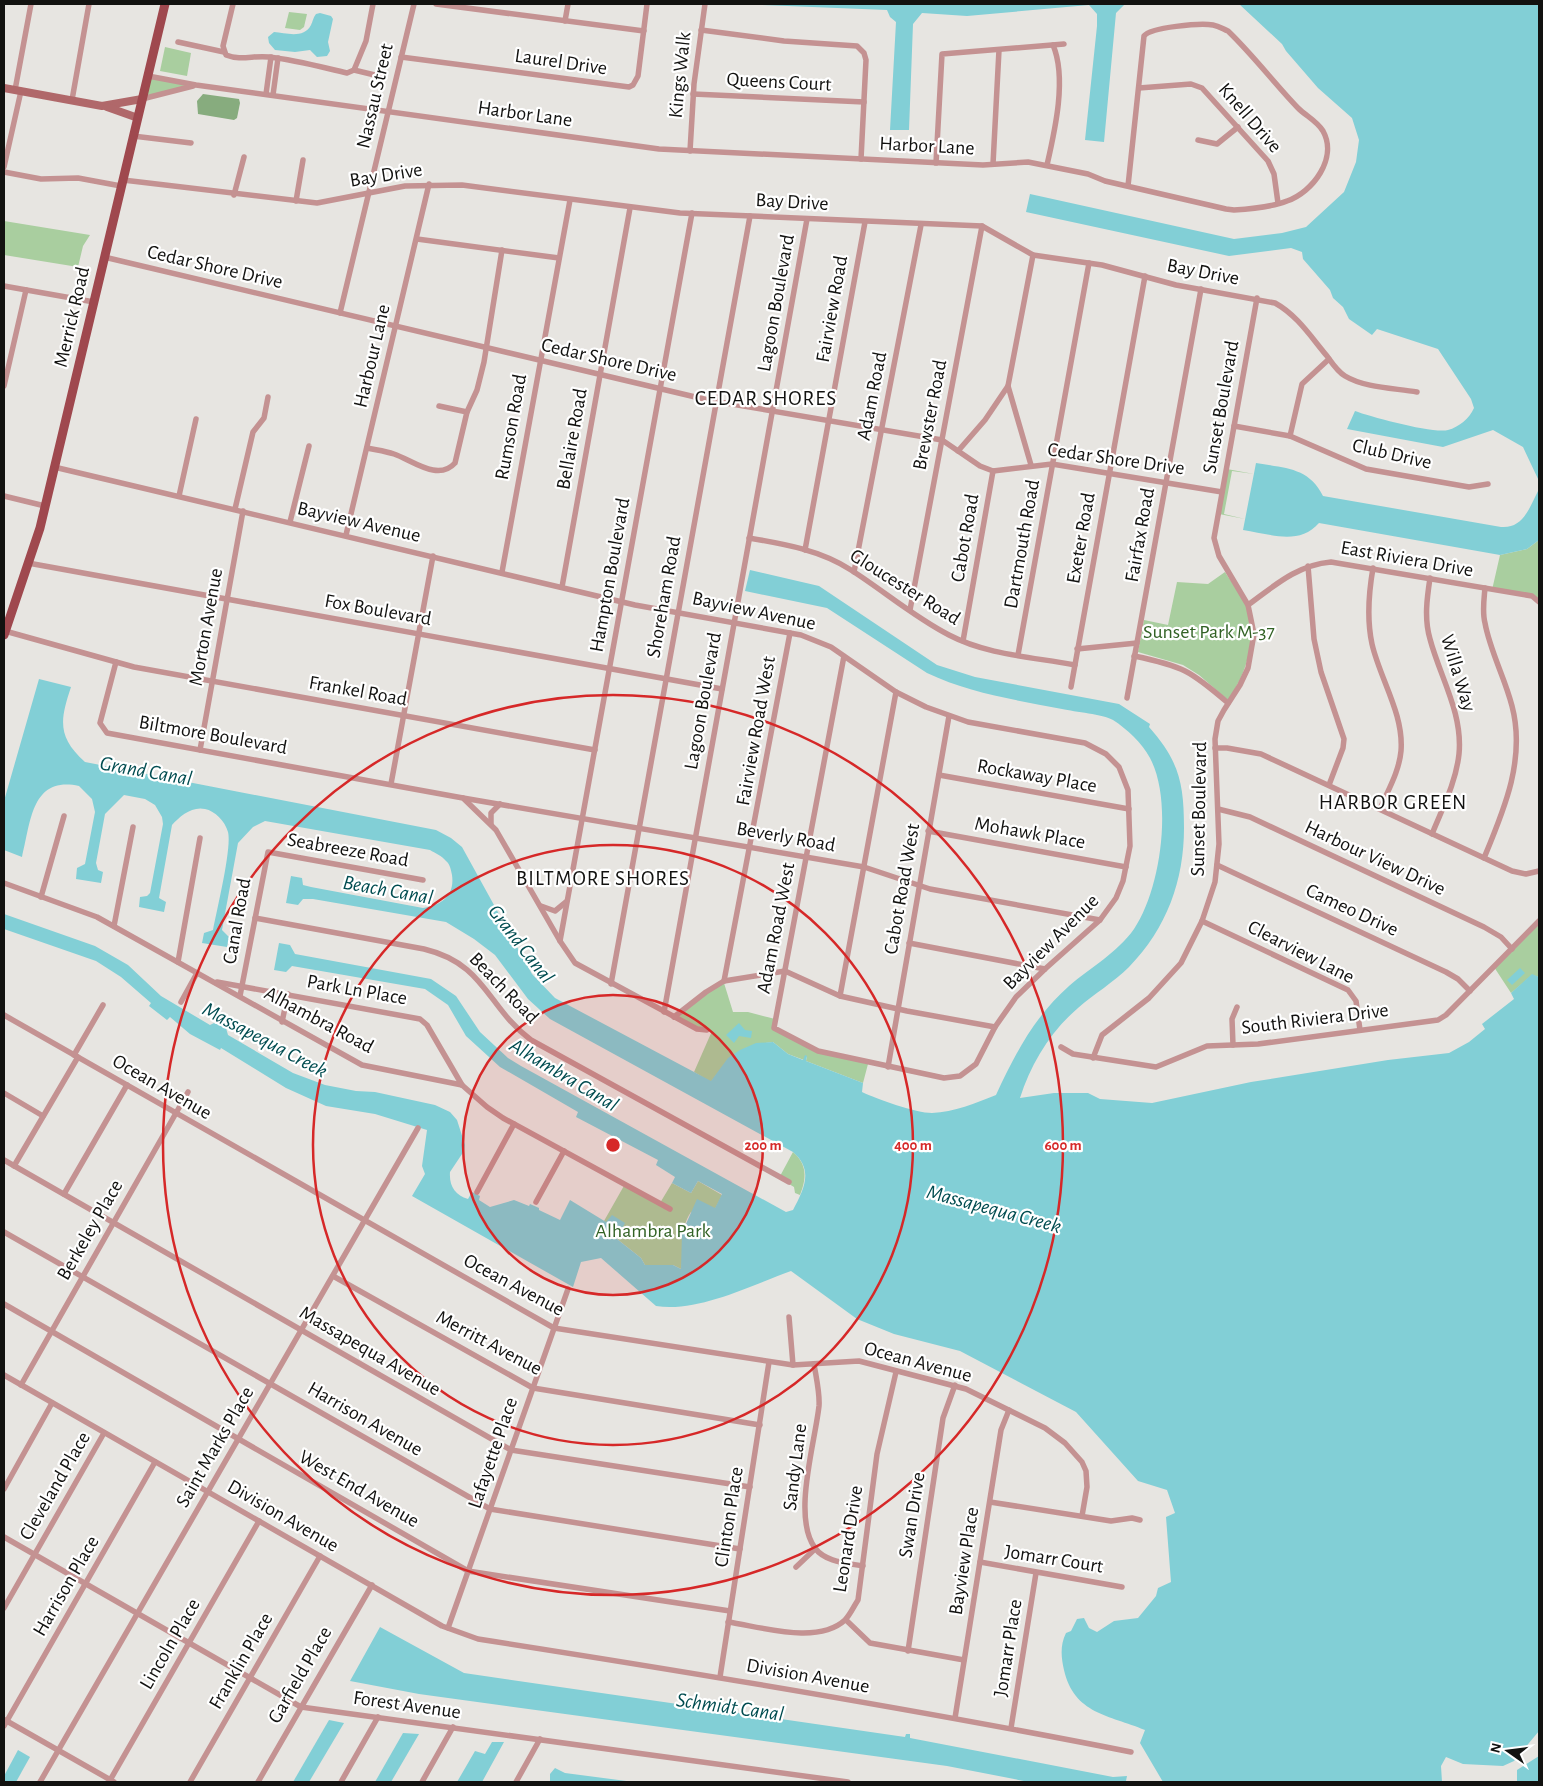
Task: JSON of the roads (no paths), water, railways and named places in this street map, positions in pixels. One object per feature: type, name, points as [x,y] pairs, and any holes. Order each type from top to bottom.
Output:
[{"type":"main road","name":"Merrick Road","points":[[4,633],[45,506],[165,4]]},
{"type":"main road","points":[[4,88],[102,106],[138,118]]},
{"type":"main road","points":[[102,106],[142,99]]},
{"type":"street","points":[[4,167],[31,4]]},
{"type":"street","points":[[72,100],[89,4]]},
{"type":"street","points":[[224,52],[223,46],[233,4]]},
{"type":"street","points":[[354,70],[365,46],[373,4]]},
{"type":"street","name":"Nassau Street","points":[[340,313],[414,4]]},
{"type":"street","points":[[436,4],[644,32]]},
{"type":"street","points":[[565,21],[568,4]]},
{"type":"street","name":"Laurel Drive","points":[[401,57],[629,87],[633,85],[638,76],[647,4]]},
{"type":"street","name":"Kings Walk","points":[[690,151],[693,94],[705,4]]},
{"type":"street","name":"Harbor Lane","points":[[148,76],[196,85],[659,149],[936,163],[993,164],[1022,161],[1047,164],[1128,186],[1226,209],[1241,209],[1278,203],[1297,196],[1321,173],[1328,154],[1327,141],[1316,122],[1298,109],[1228,31],[1219,26],[1206,25],[1148,31],[1144,36],[1139,88]]},
{"type":"street","points":[[701,30],[784,41],[856,46],[864,53],[866,60],[861,159]]},
{"type":"street","points":[[178,42],[224,52],[238,58],[271,57],[347,73],[354,70],[383,77]]},
{"type":"street","points":[[936,163],[940,57],[944,53],[1064,44]]},
{"type":"street","points":[[1047,164],[1054,137],[1059,78],[1058,57],[1053,45]]},
{"type":"street","points":[[993,164],[999,50]]},
{"type":"street","points":[[266,94],[271,57]]},
{"type":"street","points":[[273,95],[278,58]]},
{"type":"street","name":"Knell Drive","points":[[1139,88],[1186,84],[1197,85],[1210,95],[1271,166],[1278,203]]},
{"type":"street","name":"Harbor Lane","points":[[142,99],[196,85]]},
{"type":"street","points":[[1128,186],[1139,88]]},
{"type":"street","name":"Queens Court","points":[[693,94],[864,102]]},
{"type":"street","points":[[1198,140],[1217,144],[1238,127]]},
{"type":"street","points":[[134,136],[191,144]]},
{"type":"street","points":[[234,195],[244,157]]},
{"type":"street","points":[[296,201],[304,160]]},
{"type":"street","name":"Bay Drive","points":[[4,172],[45,179],[78,178],[317,203],[405,186],[462,184],[630,208],[921,225],[982,226],[1033,255],[1090,263],[1201,289],[1257,298],[1275,303],[1288,311],[1341,373],[1352,380],[1417,392]]},
{"type":"street","name":"Harbour Lane","points":[[346,536],[417,239],[428,184]]},
{"type":"street","name":"Rumson Road","points":[[502,572],[570,200]]},
{"type":"street","name":"Bellaire Road","points":[[562,586],[630,208]]},
{"type":"street","name":"Hampton Boulevard","points":[[560,941],[692,213]]},
{"type":"street","name":"Shoreham Road","points":[[611,984],[750,216]]},
{"type":"street","name":"Lagoon Boulevard","points":[[664,1012],[807,219]]},
{"type":"street","name":"Fairview Road","points":[[805,550],[865,222]]},
{"type":"street","name":"Adam Road","points":[[854,572],[921,225]]},
{"type":"street","name":"Brewster Road","points":[[910,610],[982,226]]},
{"type":"street","points":[[417,239],[559,258]]},
{"type":"street","points":[[367,448],[396,454],[410,463],[429,468],[445,470],[455,463],[467,412],[477,390],[502,250]]},
{"type":"street","points":[[958,451],[985,420],[1008,386],[1033,255]]},
{"type":"street","name":"Cedar Shore Drive","points":[[104,257],[660,389],[716,401],[942,440],[980,466],[993,471],[1052,464],[1222,492]]},
{"type":"street","name":"Dartmouth Road","points":[[1018,655],[1090,263]]},
{"type":"street","name":"Exeter Road","points":[[1071,687],[1145,276]]},
{"type":"street","points":[[4,286],[94,302]]},
{"type":"street","name":"Fairfax Road","points":[[1127,698],[1201,289]]},
{"type":"street","points":[[4,386],[26,290]]},
{"type":"street","name":"Sunset Boulevard","points":[[1093,1058],[1102,1035],[1148,998],[1175,970],[1191,947],[1210,902],[1217,865],[1218,809],[1215,748],[1218,721],[1240,685],[1252,656],[1254,634],[1248,605],[1222,562],[1215,543],[1222,492],[1257,298]]},
{"type":"street","points":[[1290,436],[1302,384],[1329,359]]},
{"type":"street","points":[[1008,386],[1031,465]]},
{"type":"street","points":[[235,509],[253,432],[264,418],[268,397]]},
{"type":"street","points":[[439,406],[467,412]]},
{"type":"street","points":[[179,496],[196,419]]},
{"type":"street","name":"Club Drive","points":[[1234,426],[1290,436],[1366,469],[1468,487],[1488,484]]},
{"type":"street","points":[[290,522],[309,446]]},
{"type":"street","name":"Bayview Avenue","points":[[54,467],[622,601],[790,633],[820,641],[896,692],[949,716],[980,724],[1084,743],[1097,748],[1113,760],[1124,776],[1128,790],[1130,846],[1126,867],[1116,898],[1100,920],[1045,968],[1016,997],[995,1027],[976,1064],[960,1076],[944,1078],[818,1051],[775,1029]]},
{"type":"street","name":"Cabot Road","points":[[963,641],[993,471]]},
{"type":"street","points":[[4,496],[45,506]]},
{"type":"street","name":"Morton Avenue","points":[[200,750],[243,511]]},
{"type":"street","name":"Gloucester Road","points":[[749,538],[805,550],[832,560],[854,572],[935,627],[963,641],[991,650],[1075,665]]},
{"type":"street","points":[[391,784],[432,556]]},
{"type":"street","name":"East Riviera Drive","points":[[1248,605],[1297,570],[1308,566],[1339,562],[1532,596],[1539,602]]},
{"type":"street","name":"Fox Boulevard","points":[[28,563],[722,689]]},
{"type":"street","points":[[1308,566],[1314,639],[1321,672],[1344,739],[1344,748],[1329,785]]},
{"type":"street","points":[[1373,568],[1369,587],[1372,643],[1399,725],[1401,749],[1398,766],[1380,809]]},
{"type":"street","name":"Willa Way","points":[[1430,578],[1426,608],[1429,638],[1456,712],[1459,752],[1454,781],[1432,834]]},
{"type":"street","points":[[1484,858],[1505,808],[1516,753],[1513,708],[1484,623],[1485,588]]},
{"type":"street","points":[[4,633],[116,662]]},
{"type":"street","name":"Fairview Road West","points":[[724,981],[751,848],[790,633]]},
{"type":"street","points":[[1078,649],[1137,642]]},
{"type":"street","name":"Adam Road West","points":[[775,1029],[844,656]]},
{"type":"street","points":[[1134,656],[1184,669],[1198,677],[1228,703]]},
{"type":"street","name":"Frankel Road","points":[[116,662],[595,750]]},
{"type":"street","name":"Biltmore Boulevard","points":[[116,662],[100,722],[107,733],[463,798]]},
{"type":"street","points":[[840,996],[896,692]]},
{"type":"street","name":"Cabot Road West","points":[[888,1067],[949,716]]},
{"type":"street","points":[[1215,748],[1227,748],[1262,754],[1512,871],[1526,874],[1539,871]]},
{"type":"street","name":"Rockaway Place","points":[[939,775],[1129,809]]},
{"type":"street","points":[[463,798],[491,824],[560,941],[575,962],[611,984],[664,1012],[697,1029],[707,1030]]},
{"type":"street","name":"Beverly Road","points":[[463,798],[864,867],[918,886],[1100,920]]},
{"type":"street","points":[[491,824],[491,813],[500,804]]},
{"type":"street","name":"Harbour View Drive","points":[[1218,809],[1250,817],[1484,927],[1501,937],[1512,949]]},
{"type":"street","points":[[41,896],[64,816]]},
{"type":"street","points":[[114,926],[132,827]]},
{"type":"street","name":"Mohawk Place","points":[[928,831],[1126,867]]},
{"type":"street","points":[[178,962],[200,838]]},
{"type":"street","name":"Seabreeze Road","points":[[268,852],[423,880]]},
{"type":"street","name":"Canal Road","points":[[240,996],[268,852]]},
{"type":"street","name":"Cameo Drive","points":[[1217,865],[1446,972],[1458,979],[1470,991]]},
{"type":"street","name":"Alhambra Road","points":[[4,883],[97,917],[362,1065],[462,1085]]},
{"type":"street","points":[[540,906],[555,911],[566,902]]},
{"type":"street","name":"Beach Road","points":[[254,918],[424,949],[449,956],[475,976],[504,1015],[532,1040],[789,1182]]},
{"type":"street","name":"Clearview Lane","points":[[1202,921],[1348,990],[1356,1001],[1360,1030]]},
{"type":"street","name":"South Riviera Drive","points":[[1061,1047],[1073,1054],[1156,1067],[1199,1048],[1258,1044],[1438,1020],[1446,1015],[1539,921]]},
{"type":"street","points":[[909,943],[1045,968]]},
{"type":"street","points":[[674,1017],[706,992],[724,981],[785,971],[840,996],[995,1027]]},
{"type":"street","points":[[181,1002],[197,973]]},
{"type":"street","name":"Park Ln Place","points":[[211,980],[420,1019],[427,1025],[462,1085]]},
{"type":"street","points":[[282,1022],[288,994]]},
{"type":"street","points":[[14,1166],[103,1005]]},
{"type":"street","points":[[1234,1045],[1232,1019],[1237,1007]]},
{"type":"street","name":"Ocean Avenue","points":[[4,1015],[554,1328],[793,1365],[850,1360],[955,1385],[1054,1433],[1082,1462],[1087,1478],[1082,1516]]},
{"type":"street","points":[[462,1085],[487,1108],[670,1209]]},
{"type":"street","points":[[64,1194],[127,1086]]},
{"type":"street","name":"Berkeley Place","points":[[20,1385],[188,1092]]},
{"type":"street","points":[[4,1093],[43,1116]]},
{"type":"street","points":[[476,1192],[514,1124]]},
{"type":"street","name":"Saint Marks Place","points":[[40,1782],[418,1128]]},
{"type":"street","points":[[536,1202],[564,1151]]},
{"type":"street","name":"Massapequa Avenue","points":[[4,1160],[511,1450],[750,1487]]},
{"type":"street","name":"Harrison Avenue","points":[[4,1232],[490,1509],[740,1549]]},
{"type":"street","name":"Merritt Avenue","points":[[333,1276],[533,1388],[760,1425]]},
{"type":"street","name":"Lafayette Place","points":[[445,1627],[468,1570],[568,1289]]},
{"type":"street","name":"West End Avenue","points":[[4,1304],[468,1570],[730,1611]]},
{"type":"street","points":[[789,1317],[793,1365]]},
{"type":"street","name":"Clinton Place","points":[[720,1676],[770,1362]]},
{"type":"street","name":"Sandy Lane","points":[[814,1364],[820,1403],[803,1514],[807,1534],[816,1549]]},
{"type":"street","name":"Leonard Drive","points":[[728,1622],[810,1634],[828,1631],[846,1620],[858,1600],[864,1566],[877,1454],[896,1372]]},
{"type":"street","name":"Division Avenue","points":[[4,1375],[445,1627],[478,1640],[720,1676],[1011,1728],[1131,1752]]},
{"type":"street","name":"Swan Drive","points":[[908,1650],[943,1418],[955,1385]]},
{"type":"street","points":[[4,1489],[52,1403]]},
{"type":"street","name":"Bayview Place","points":[[955,1718],[1001,1430],[1008,1410]]},
{"type":"street","name":"Cleveland Place","points":[[4,1608],[104,1432]]},
{"type":"street","name":"Harrison Place","points":[[5,1722],[155,1462]]},
{"type":"street","points":[[990,1502],[1111,1521],[1132,1518],[1140,1520]]},
{"type":"street","name":"Lincoln Place","points":[[111,1782],[259,1521]]},
{"type":"street","name":"Forest Avenue","points":[[4,1537],[300,1707],[848,1782]]},
{"type":"street","points":[[796,1567],[816,1549],[833,1561],[864,1566]]},
{"type":"street","name":"Franklin Place","points":[[190,1782],[320,1556]]},
{"type":"street","name":"Jomarr Court","points":[[980,1562],[1122,1587]]},
{"type":"street","name":"Jomarr Place","points":[[1011,1728],[1036,1573]]},
{"type":"street","name":"Garfield Place","points":[[258,1782],[372,1585]]},
{"type":"street","points":[[846,1620],[870,1643],[964,1660]]},
{"type":"street","points":[[341,1782],[378,1717]]},
{"type":"street","points":[[5,1722],[58,1750],[111,1782]]},
{"type":"street","points":[[422,1782],[453,1728]]},
{"type":"street","points":[[516,1782],[540,1739]]},
{"type":"water","points":[[740,4],[1125,4],[1116,13],[1104,142],[1085,140],[1097,26],[1097,14],[1089,5],[967,16],[922,13],[913,24],[909,130],[890,130],[896,22],[890,17],[887,10]]},
{"type":"water","points":[[1239,4],[1539,4],[1539,481],[1523,447],[1493,430],[1443,447],[1347,429],[1355,411],[1388,421],[1430,430],[1448,430],[1463,422],[1474,408],[1471,399],[1438,349],[1377,329],[1372,335],[1349,319],[1343,307],[1333,298],[1330,290],[1303,259],[1302,252],[1291,248],[1229,256],[1026,212],[1030,194],[1234,239],[1282,233],[1306,227],[1344,192],[1356,162],[1359,140],[1352,118],[1318,88],[1282,44]]},
{"type":"water","points":[[320,13],[331,16],[333,19],[328,42],[330,51],[327,56],[317,57],[310,50],[295,52],[275,50],[269,43],[268,37],[274,32],[299,34],[304,32],[311,25],[316,14]]},
{"type":"water","points":[[1256,463],[1286,468],[1303,474],[1311,479],[1323,496],[1501,527],[1509,527],[1521,520],[1539,489],[1539,540],[1527,549],[1500,555],[1319,523],[1311,530],[1302,534],[1284,537],[1243,530]]},
{"type":"water","name":"Massapequa Creek","points":[[750,570],[819,586],[937,665],[975,677],[1119,704],[1150,724],[1149,727],[1173,762],[1178,773],[1183,798],[1183,847],[1177,885],[1163,920],[1154,936],[1129,967],[1078,1008],[1059,1027],[1036,1060],[1020,1098],[1054,1093],[1088,1093],[1100,1099],[1152,1103],[1251,1082],[1388,1060],[1449,1053],[1469,1042],[1485,1029],[1482,1024],[1514,999],[1511,993],[1532,974],[1539,977],[1539,1731],[1514,1761],[1503,1766],[1463,1764],[1446,1757],[1441,1766],[1442,1782],[1163,1782],[1140,1743],[1145,1730],[1095,1711],[1076,1696],[1069,1685],[1064,1670],[1062,1651],[1066,1633],[1071,1631],[1077,1619],[1084,1618],[1089,1628],[1097,1632],[1114,1621],[1138,1618],[1156,1596],[1158,1588],[1171,1582],[1166,1517],[1175,1513],[1167,1490],[1138,1481],[1076,1412],[960,1351],[894,1334],[857,1319],[791,1271],[706,1302],[672,1307],[656,1306],[601,1258],[581,1262],[573,1287],[412,1196],[425,1174],[422,1166],[427,1130],[375,1114],[326,1106],[286,1088],[221,1048],[220,1050],[190,1034],[170,1017],[167,1020],[149,1006],[151,1003],[121,977],[96,961],[4,929],[4,914],[95,946],[128,965],[161,996],[210,1025],[214,1023],[226,1028],[228,1035],[293,1073],[325,1085],[356,1091],[375,1092],[435,1105],[450,1112],[457,1120],[465,1145],[464,1151],[450,1172],[452,1186],[460,1195],[468,1199],[472,1192],[480,1196],[479,1200],[490,1207],[514,1200],[529,1206],[530,1204],[560,1220],[570,1200],[606,1222],[612,1215],[625,1223],[617,1239],[641,1258],[645,1265],[673,1265],[681,1269],[682,1233],[697,1199],[715,1208],[722,1194],[698,1181],[691,1193],[672,1183],[675,1177],[656,1165],[658,1160],[576,1117],[578,1112],[500,1067],[466,1036],[448,1005],[425,989],[292,966],[286,972],[274,970],[279,943],[290,945],[295,954],[431,979],[456,996],[480,1032],[508,1058],[786,1212],[793,1210],[801,1195],[805,1173],[799,1159],[793,1152],[550,1019],[528,999],[495,955],[474,939],[446,922],[313,899],[303,899],[298,905],[286,903],[291,876],[302,878],[303,885],[311,887],[423,908],[430,907],[441,902],[451,889],[452,875],[450,867],[440,856],[430,850],[265,821],[253,827],[238,843],[222,930],[229,937],[227,947],[202,943],[204,933],[213,930],[228,851],[227,828],[216,814],[200,808],[191,810],[172,825],[159,898],[166,902],[164,912],[139,907],[140,897],[147,896],[150,893],[163,824],[162,817],[155,805],[145,799],[124,795],[105,814],[96,863],[98,870],[103,872],[101,883],[76,879],[77,868],[85,864],[95,812],[92,799],[79,786],[63,785],[51,788],[42,795],[31,817],[22,857],[4,850],[4,801],[39,679],[71,687],[63,719],[63,728],[69,744],[85,762],[436,830],[451,838],[462,847],[532,974],[555,998],[711,1081],[728,1058],[740,1050],[756,1043],[773,1042],[788,1054],[803,1060],[805,1055],[807,1056],[806,1061],[863,1083],[862,1092],[916,1111],[932,1113],[948,1111],[996,1095],[1026,1037],[1046,1010],[1069,986],[1127,938],[1143,912],[1157,869],[1161,845],[1161,797],[1157,776],[1150,758],[1134,737],[1113,720],[1096,715],[1010,699],[959,686],[927,673],[827,608],[745,591]]},
{"type":"water","points":[[1520,968],[1525,973],[1512,985],[1507,980]]},
{"type":"water","points":[[739,1023],[745,1030],[752,1031],[751,1038],[739,1036],[734,1043],[726,1035]]},
{"type":"water","points":[[380,1627],[464,1673],[905,1737],[906,1734],[910,1734],[910,1738],[1113,1777],[1127,1776],[1126,1781],[1134,1782],[1029,1782],[947,1766],[419,1694],[350,1681]]},
{"type":"water","points":[[329,1720],[344,1723],[309,1782],[293,1782]]},
{"type":"water","points":[[403,1733],[419,1734],[391,1782],[375,1782]]},
{"type":"water","points":[[492,1742],[504,1742],[482,1782],[457,1782],[475,1751],[485,1754]]},
{"type":"water","points":[[18,1750],[30,1757],[16,1782],[4,1782],[4,1776]]},
{"type":"water","points":[[1539,1756],[1539,1782],[1517,1782],[1517,1770]]},
{"type":"water","points":[[555,1768],[565,1773],[634,1782],[550,1782],[550,1774]]},
{"type":"district","name":"CEDAR SHORES","points":[[766,398]]},
{"type":"district","name":"HARBOR GREEN","points":[[1393,802]]},
{"type":"district","name":"BILTMORE SHORES","points":[[603,878]]},
{"type":"park label","name":"Sunset Park M-37","points":[[1209,632]]},
{"type":"park label","name":"Alhambra Park","points":[[653,1231]]},
{"type":"water label","name":"Grand Canal","points":[[146,771]]},
{"type":"water label","name":"Beach Canal","points":[[388,890]]},
{"type":"water label","name":"Grand Canal","points":[[521,944]]},
{"type":"water label","name":"Alhambra Canal","points":[[564,1075]]},
{"type":"water label","name":"Schmidt Canal","points":[[730,1707]]}]
